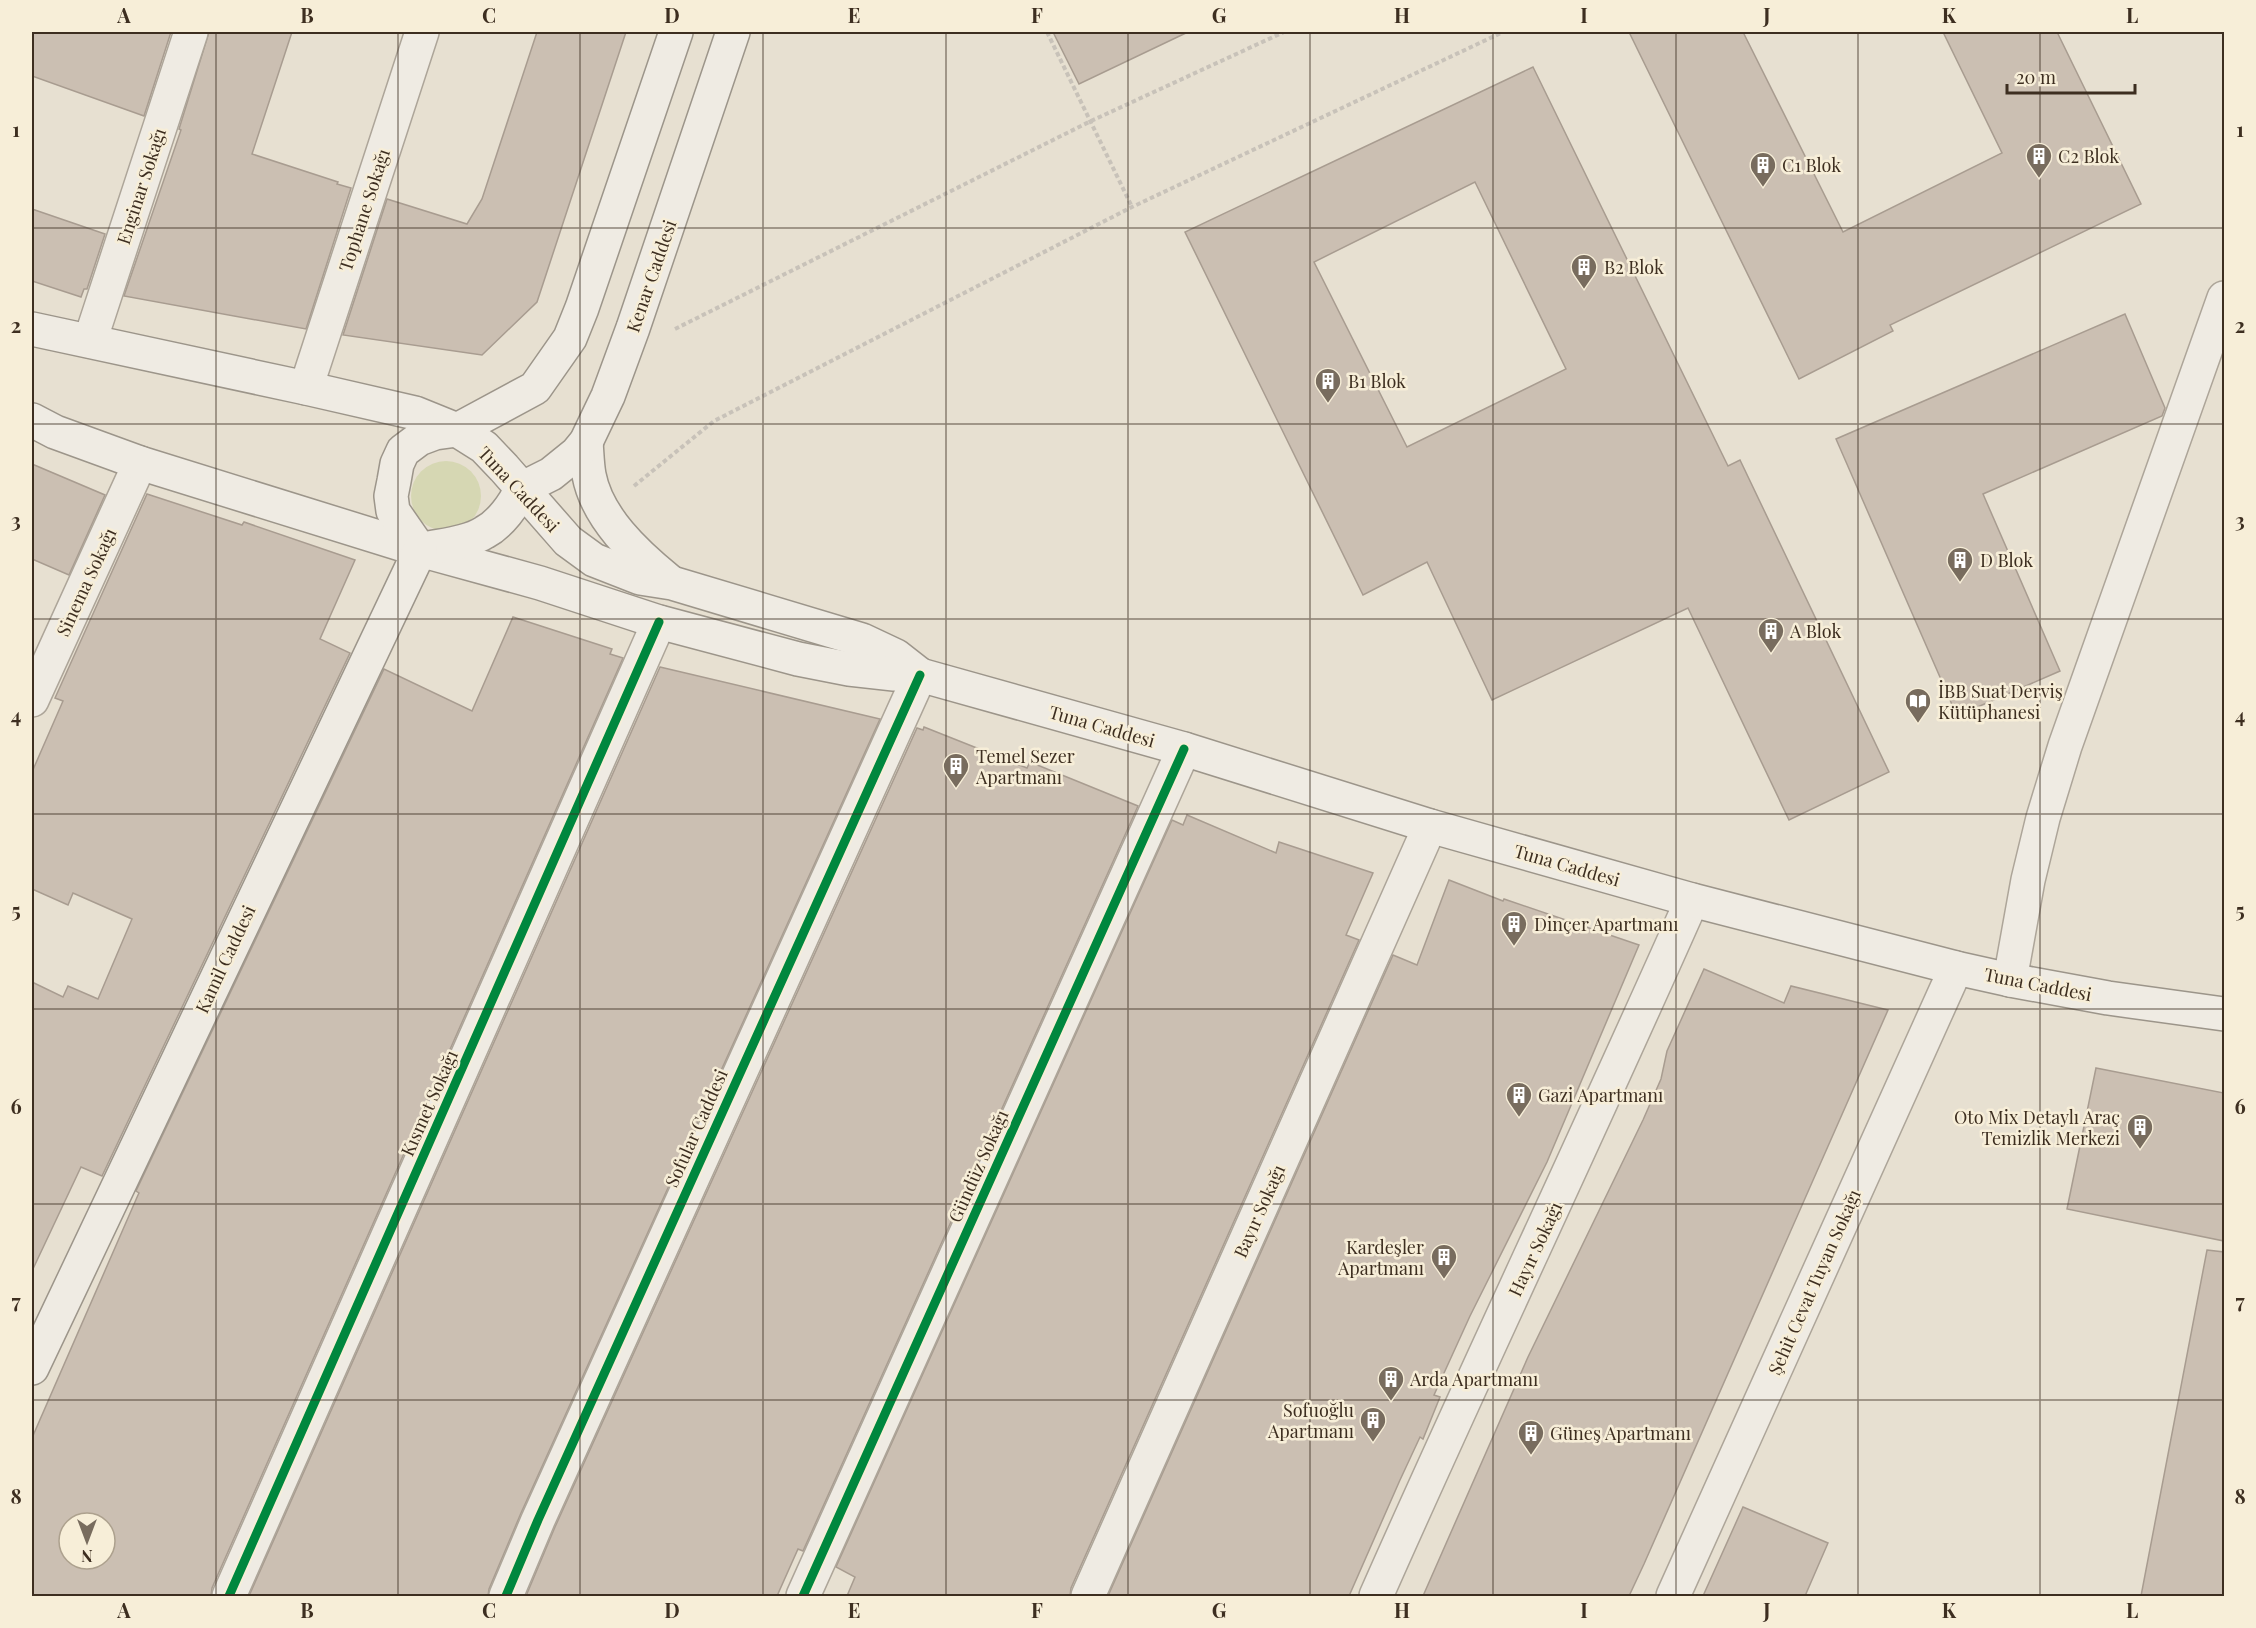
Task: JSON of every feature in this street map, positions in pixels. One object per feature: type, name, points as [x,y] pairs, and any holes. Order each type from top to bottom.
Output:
[{"type":"street","name":"Enginar Sokağı","points":[[90,341],[191,32]]},
{"type":"street","name":"Tophane Sokağı","points":[[306,388],[422,32]]},
{"type":"street","points":[[521,489],[516,504],[485,532],[460,541],[420,550],[393,511],[391,496],[397,464],[403,451],[419,439],[435,433],[457,430],[535,388],[570,338],[676,32]]},
{"type":"street","name":"Kenar Caddesi","points":[[521,489],[551,474],[577,453],[586,442],[608,396],[734,32]]},
{"type":"street","points":[[2010,980],[2028,880],[2043,818],[2065,746],[2224,298]]},
{"type":"street","name":"Tuna Caddesi","points":[[32,329],[415,413],[457,430],[484,447],[568,541],[594,560],[640,578],[672,583],[862,640],[896,656],[920,675]]},
{"type":"street","name":"Tuna Caddesi","points":[[32,420],[55,432],[140,463],[420,550],[540,583],[659,622],[798,659],[849,669],[920,675],[1184,749],[1431,826],[1692,900],[1956,968],[2108,998],[2224,1014]]},
{"type":"street","points":[[586,442],[589,476],[603,511],[619,534],[642,559],[672,583]]},
{"type":"street","name":"Sinema Sokağı","points":[[32,700],[140,463]]},
{"type":"street","name":"Kamil Caddesi","points":[[32,1368],[420,550]]},
{"type":"street","name":"Kısmet Sokağı","points":[[229,1596],[659,622]]},
{"type":"street","name":"Sofular Caddesi","points":[[506,1596],[538,1520],[920,675]]},
{"type":"street","name":"Gündüz Sokağı","points":[[803,1596],[1184,749]]},
{"type":"street","name":"Bayır Sokağı","points":[[1088,1596],[1431,826]]},
{"type":"street","name":"Hayır Sokağı","points":[[1376,1596],[1600,1108],[1692,900]]},
{"type":"street","name":"Şehit Cevat Tuyan Sokağı","points":[[1673,1596],[1956,968]]},
{"type":"path","points":[[1047,32],[1132,207]]},
{"type":"path","points":[[668,333],[1091,121],[1284,32]]},
{"type":"path","points":[[632,488],[714,421],[1132,207],[1503,32]]},
{"type":"green space","points":[[446,461],[459,464],[471,471],[478,483],[481,496],[478,509],[471,521],[459,528],[446,531],[433,528],[421,521],[414,509],[411,496],[414,483],[421,471],[433,464]]},
{"type":"building","points":[[32,32],[171,32],[144,116],[32,76]]},
{"type":"building","points":[[209,32],[292,32],[252,154],[351,188],[306,329],[124,296],[181,130],[179,129]]},
{"type":"building","points":[[537,32],[626,32],[537,302],[482,355],[343,335],[387,199],[467,224],[482,199]]},
{"type":"building","points":[[1053,32],[1188,32],[1079,84]]},
{"type":"building","points":[[1629,32],[1743,32],[1843,232],[2002,153],[1943,32],[2057,32],[2141,204],[1890,325],[1893,331],[1799,379]]},
{"type":"building","points":[[1533,67],[1728,466],[1740,460],[1889,772],[1789,820],[1688,608],[1492,700],[1427,562],[1363,595],[1185,232]],"holes":[[[1475,182],[1566,369],[1407,447],[1314,262]]]},
{"type":"building","points":[[32,209],[105,234],[87,289],[84,289],[81,297],[32,281]]},
{"type":"building","name":"D Blok","points":[[2125,314],[2165,408],[2162,416],[1983,494],[2060,671],[1957,716],[1836,439]]},
{"type":"building","points":[[32,464],[105,495],[69,575],[32,559]]},
{"type":"building","points":[[147,494],[242,525],[244,522],[355,560],[320,639],[350,653],[102,1176],[81,1167],[32,1271],[32,982],[63,997],[68,986],[98,999],[132,919],[73,893],[68,905],[32,889],[32,772],[63,701],[55,698]]},
{"type":"building","points":[[513,617],[612,649],[610,654],[623,658],[212,1588],[211,1596],[32,1596],[32,1438],[139,1193],[136,1191],[384,669],[472,711]]},
{"type":"building","points":[[660,667],[880,719],[521,1513],[488,1596],[249,1596]]},
{"type":"building","points":[[924,727],[1027,768],[1030,762],[1138,806],[803,1551],[798,1549],[777,1596],[526,1596],[555,1527],[917,728],[923,730]]},
{"type":"building","points":[[1187,815],[1276,853],[1279,842],[1373,873],[1346,935],[1359,940],[1071,1588],[1070,1596],[847,1596],[855,1577],[836,1567],[1172,820],[1183,825]]},
{"type":"building","points":[[1449,880],[1503,901],[1504,899],[1639,945],[1547,1162],[1470,1316],[1434,1395],[1440,1397],[1423,1439],[1420,1437],[1349,1596],[1108,1596],[1393,955],[1417,965]]},
{"type":"building","points":[[1704,969],[1784,1003],[1791,986],[1888,1010],[1644,1564],[1629,1596],[1423,1596],[1528,1357],[1643,1120],[1661,1079],[1667,1051]]},
{"type":"building","name":"Oto Mix Detaylı Araç Temizlik Merkezi","points":[[2096,1068],[2224,1093],[2224,1241],[2067,1209]]},
{"type":"building","points":[[2207,1250],[2224,1252],[2224,1596],[2141,1596]]},
{"type":"building","points":[[1743,1507],[1828,1543],[1805,1596],[1703,1596]]},
{"type":"cycle path","points":[[229,1596],[659,622]]},
{"type":"cycle path","points":[[506,1596],[538,1520],[920,675]]},
{"type":"cycle path","points":[[803,1596],[1184,749]]},
{"type":"place","name":"C2 Blok","points":[[2039,179]]},
{"type":"place","name":"C1 Blok","points":[[1763,188]]},
{"type":"place","name":"B2 Blok","points":[[1584,290]]},
{"type":"place","name":"B1 Blok","points":[[1328,404]]},
{"type":"place","name":"D Blok","points":[[1960,583]]},
{"type":"place","name":"A Blok","points":[[1771,654]]},
{"type":"place","name":"İBB Suat Derviş Kütüphanesi","points":[[1918,724]]},
{"type":"place","name":"Temel Sezer Apartmanı","points":[[956,789]]},
{"type":"place","name":"Dinçer Apartmanı","points":[[1514,947]]},
{"type":"place","name":"Gazi Apartmanı","points":[[1519,1118]]},
{"type":"place","name":"Oto Mix Detaylı Araç Temizlik Merkezi","points":[[2140,1150]]},
{"type":"place","name":"Kardeşler Apartmanı","points":[[1444,1280]]},
{"type":"place","name":"Arda Apartmanı","points":[[1391,1402]]},
{"type":"place","name":"Sofuoğlu Apartmanı","points":[[1373,1443]]},
{"type":"place","name":"Güneş Apartmanı","points":[[1531,1456]]}]
